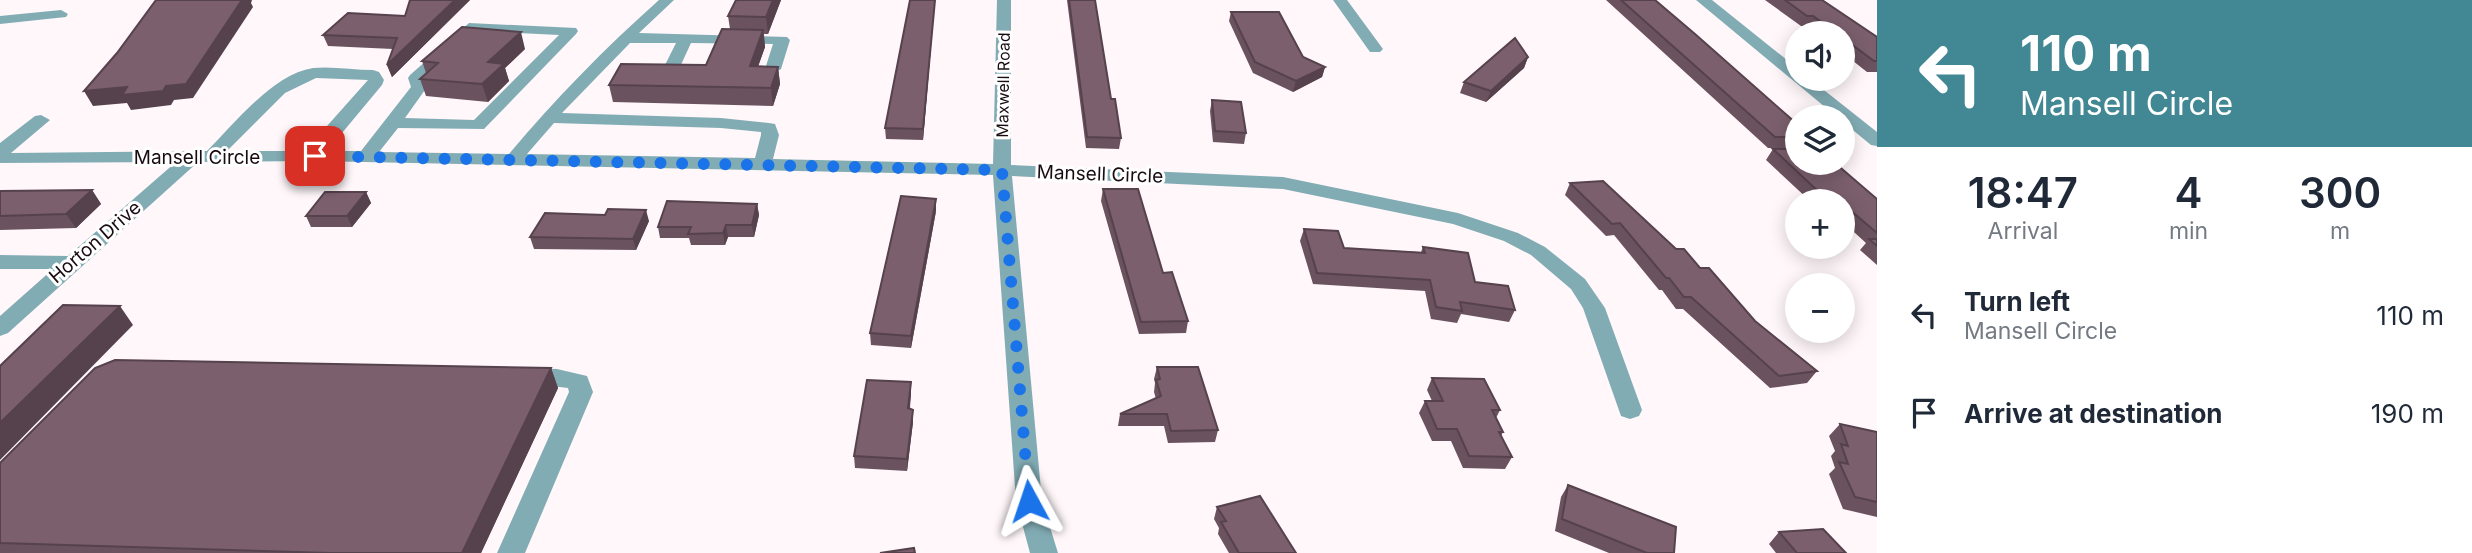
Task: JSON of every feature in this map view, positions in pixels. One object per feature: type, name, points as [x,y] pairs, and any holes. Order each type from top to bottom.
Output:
[{"type":"street","points":[[514,159],[548,118],[662,0]]},
{"type":"street","name":"Maxwell Road","points":[[1004,0],[1002,170],[1029,501],[1044,553]]},
{"type":"street","points":[[1340,0],[1376,49]]},
{"type":"street","points":[[1703,0],[1785,67]]},
{"type":"street","points":[[0,20],[61,14]]},
{"type":"street","points":[[366,157],[419,87],[416,78],[474,26],[571,32],[478,124],[393,123]]},
{"type":"street","points":[[624,38],[782,40],[773,69]]},
{"type":"street","points":[[671,69],[686,38]]},
{"type":"street","name":"Horton Drive","points":[[0,328],[71,263],[201,158],[279,90],[296,79],[314,73],[373,75],[376,80],[374,85],[325,139],[315,156]]},
{"type":"street","points":[[1815,91],[1877,141]]},
{"type":"street","points":[[548,118],[722,123],[769,128],[771,135],[763,164]]},
{"type":"street","points":[[0,152],[41,120]]},
{"type":"street","name":"Mansell Circle","points":[[0,158],[315,156],[514,159],[1002,170],[1283,183],[1326,190],[1487,227],[1538,251],[1578,284],[1594,308],[1630,410]]},
{"type":"street","points":[[0,262],[71,263]]},
{"type":"street","points":[[502,376],[570,379],[579,383],[582,392],[511,553]]},
{"type":"building","points":[[156,0],[242,0],[186,84],[166,86],[163,91],[122,95],[127,87],[84,91],[117,53]]},
{"type":"building","points":[[410,0],[455,0],[387,65],[397,38],[323,35],[348,13],[405,16]]},
{"type":"building","points":[[736,0],[773,0],[766,17],[728,16]]},
{"type":"building","points":[[910,0],[935,0],[923,129],[885,128]]},
{"type":"building","points":[[1069,0],[1095,0],[1111,99],[1115,99],[1121,138],[1087,137]]},
{"type":"building","points":[[1621,0],[1655,0],[1785,113],[1785,137],[1775,137]]},
{"type":"building","points":[[1785,0],[1822,0],[1853,21],[1820,21],[1813,16],[1807,16]]},
{"type":"building","points":[[1231,12],[1279,12],[1303,57],[1325,67],[1296,81],[1255,62]]},
{"type":"building","points":[[1855,22],[1877,37],[1877,61],[1855,47]]},
{"type":"building","points":[[462,27],[521,32],[488,62],[504,64],[482,84],[420,79],[438,63],[422,61]]},
{"type":"building","points":[[722,29],[763,30],[750,66],[778,67],[771,88],[609,85],[621,64],[706,65]]},
{"type":"building","points":[[1515,38],[1528,57],[1491,91],[1464,82]]},
{"type":"building","points":[[1212,100],[1241,102],[1246,133],[1215,131]]},
{"type":"building","points":[[1773,149],[1785,149],[1785,160]]},
{"type":"building","points":[[1801,175],[1849,175],[1877,199],[1877,233],[1855,214],[1855,189],[1816,189]]},
{"type":"building","points":[[1603,181],[1676,249],[1684,249],[1700,268],[1709,268],[1755,321],[1817,371],[1779,376],[1691,297],[1684,297],[1620,223],[1612,224],[1570,183]]},
{"type":"building","points":[[1103,189],[1138,189],[1163,273],[1172,272],[1188,321],[1141,322]]},
{"type":"building","points":[[92,190],[66,214],[0,216],[0,191]]},
{"type":"building","points":[[325,192],[366,192],[347,216],[306,216]]},
{"type":"building","points":[[901,196],[936,199],[911,336],[870,333]]},
{"type":"building","points":[[667,201],[757,204],[752,225],[726,225],[723,233],[688,234],[691,227],[658,227]]},
{"type":"building","points":[[608,209],[646,210],[633,239],[530,237],[545,213],[605,215]]},
{"type":"building","points":[[1304,229],[1338,231],[1344,248],[1425,253],[1423,247],[1468,253],[1475,282],[1508,286],[1515,310],[1460,302],[1462,311],[1436,307],[1430,280],[1317,273]]},
{"type":"building","points":[[63,305],[120,306],[0,423],[0,366]]},
{"type":"building","points":[[115,360],[551,368],[462,553],[330,553],[0,543],[0,463],[95,368]]},
{"type":"building","points":[[1157,367],[1198,367],[1218,430],[1171,431],[1167,414],[1120,414],[1161,396],[1156,380],[1160,379]]},
{"type":"building","points":[[1432,378],[1484,379],[1500,410],[1492,410],[1503,432],[1499,432],[1512,457],[1469,456],[1457,429],[1437,429],[1425,401],[1443,401]]},
{"type":"building","points":[[867,380],[911,382],[908,408],[913,410],[907,459],[854,456]]},
{"type":"building","points":[[1840,424],[1877,432],[1877,502],[1855,497],[1839,462],[1848,464],[1841,444],[1848,446]]},
{"type":"building","points":[[1568,485],[1676,527],[1674,553],[1647,553],[1562,519]]},
{"type":"building","points":[[1260,496],[1296,553],[1239,553],[1221,522],[1226,521],[1217,507]]},
{"type":"building","points":[[1823,529],[1846,553],[1797,553],[1779,532]]},
{"type":"building","points":[[914,548],[915,553],[880,553]]},
{"type":"route","points":[[315,156],[1002,170],[1029,501]]}]
